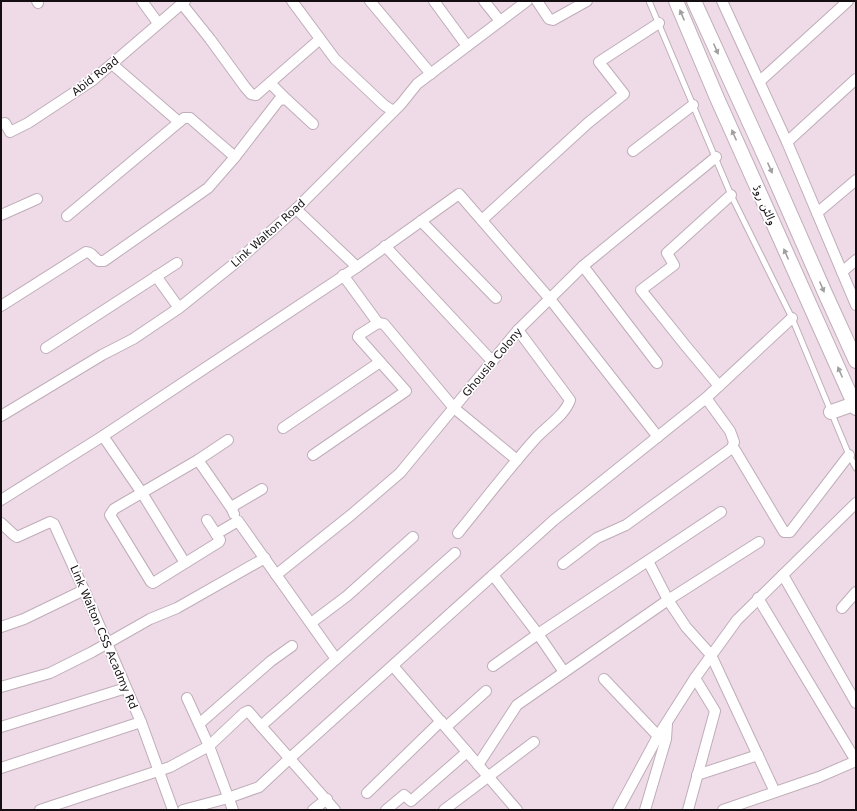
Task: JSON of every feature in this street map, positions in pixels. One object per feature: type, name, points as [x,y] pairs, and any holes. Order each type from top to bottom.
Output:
[{"type":"main road","name":"والٹن روڈ","points":[[676,1],[717,98],[855,406]]},
{"type":"main road","name":"والٹن روڈ","points":[[694,1],[856,361]]},
{"type":"main road","points":[[831,412],[855,406]]},
{"type":"street","points":[[142,1],[158,23]]},
{"type":"street","points":[[292,1],[335,59],[384,105],[393,111]]},
{"type":"street","points":[[370,1],[431,74]]},
{"type":"street","points":[[434,1],[467,46]]},
{"type":"street","points":[[484,1],[500,21]]},
{"type":"street","name":"Link Walton Road","points":[[1,416],[102,355],[133,339],[179,308],[234,264],[296,209],[401,104],[417,84],[527,1]]},
{"type":"street","points":[[537,1],[549,19],[553,20],[587,1]]},
{"type":"street","points":[[722,1],[787,142],[856,305]]},
{"type":"street","points":[[760,81],[848,1]]},
{"type":"street","points":[[183,2],[251,94],[256,95],[320,39]]},
{"type":"street","name":"Abid Road","points":[[1,124],[5,123],[10,132],[28,123],[93,80],[183,2]]},
{"type":"street","points":[[482,220],[588,123],[624,94],[600,62],[659,23]]},
{"type":"street","points":[[112,64],[179,122]]},
{"type":"street","points":[[787,142],[856,79]]},
{"type":"street","points":[[270,83],[313,124]]},
{"type":"street","points":[[1,306],[86,252],[89,252],[99,261],[104,260],[208,188],[235,158],[279,100],[286,99]]},
{"type":"street","points":[[632,151],[694,105]]},
{"type":"street","points":[[67,216],[184,118],[190,118],[235,158]]},
{"type":"street","name":"Ghousia Colony","points":[[276,575],[400,473],[518,330],[583,266],[716,157]]},
{"type":"street","points":[[817,213],[856,180]]},
{"type":"street","points":[[1,500],[103,436],[357,267],[459,194],[550,299],[658,437]]},
{"type":"street","points":[[719,386],[641,290],[674,265],[667,254],[731,195]]},
{"type":"street","points":[[1,214],[37,199]]},
{"type":"street","points":[[296,209],[357,267]]},
{"type":"street","points":[[421,221],[496,298]]},
{"type":"street","points":[[385,246],[492,361]]},
{"type":"street","points":[[842,272],[856,260]]},
{"type":"street","points":[[46,348],[176,263]]},
{"type":"street","points":[[583,266],[657,364]]},
{"type":"street","points":[[343,275],[378,323]]},
{"type":"street","points":[[156,276],[179,308]]},
{"type":"street","points":[[183,810],[228,798],[259,787],[554,520],[706,398],[792,318]]},
{"type":"street","points":[[313,455],[406,391],[358,337],[378,323],[384,324],[454,408],[517,460]]},
{"type":"street","points":[[458,533],[517,460],[568,407],[570,400],[518,330]]},
{"type":"street","points":[[283,428],[380,362]]},
{"type":"street","points":[[563,564],[597,538],[626,525],[732,448],[734,442],[732,436],[706,398]]},
{"type":"street","points":[[103,436],[142,493],[185,563]]},
{"type":"street","points":[[207,520],[220,540],[219,542],[154,583],[151,582],[110,515],[114,509],[198,460],[228,440]]},
{"type":"street","points":[[732,448],[735,450],[784,532],[790,532],[849,455]]},
{"type":"street","points":[[198,460],[232,509],[238,521],[336,659]]},
{"type":"street","points":[[232,509],[233,506],[262,489]]},
{"type":"street","points":[[618,810],[658,736],[695,678],[737,620],[856,503]]},
{"type":"street","points":[[493,666],[538,634],[721,512]]},
{"type":"street","points":[[216,534],[238,521]]},
{"type":"street","name":"Link Walton CSS Acadmy Rd","points":[[1,523],[18,537],[53,522],[141,722],[173,810]]},
{"type":"street","points":[[311,623],[347,596],[413,537]]},
{"type":"street","points":[[478,765],[517,705],[668,600],[759,542]]},
{"type":"street","points":[[261,726],[456,553]]},
{"type":"street","points":[[1,686],[50,673],[150,619],[177,608],[265,558]]},
{"type":"street","points":[[648,561],[668,600],[686,627],[712,655],[775,792]]},
{"type":"street","points":[[493,575],[538,634],[564,672]]},
{"type":"street","points":[[783,575],[856,703]]},
{"type":"street","points":[[1,627],[24,619],[84,590]]},
{"type":"street","points":[[842,608],[856,592]]},
{"type":"street","points":[[723,810],[819,777],[856,761],[758,598]]},
{"type":"street","points":[[199,724],[271,661],[292,646]]},
{"type":"street","points":[[393,666],[515,809]]},
{"type":"street","points":[[688,810],[715,711],[695,678]]},
{"type":"street","points":[[604,679],[658,736]]},
{"type":"street","points":[[1,727],[126,688]]},
{"type":"street","points":[[367,793],[443,724],[486,691]]},
{"type":"street","points":[[187,698],[209,746],[233,810]]},
{"type":"street","points":[[40,810],[159,772],[209,746],[248,711],[335,810]]},
{"type":"street","points":[[1,768],[141,722]]},
{"type":"street","points":[[645,810],[666,739],[667,722]]},
{"type":"street","points":[[444,810],[534,742]]},
{"type":"street","points":[[386,810],[404,795],[411,801],[467,752]]},
{"type":"street","points":[[697,775],[758,755]]},
{"type":"street","points":[[313,810],[327,800]]},
{"type":"lane","points":[[650,1],[731,195],[792,318],[849,455],[856,468]]}]
